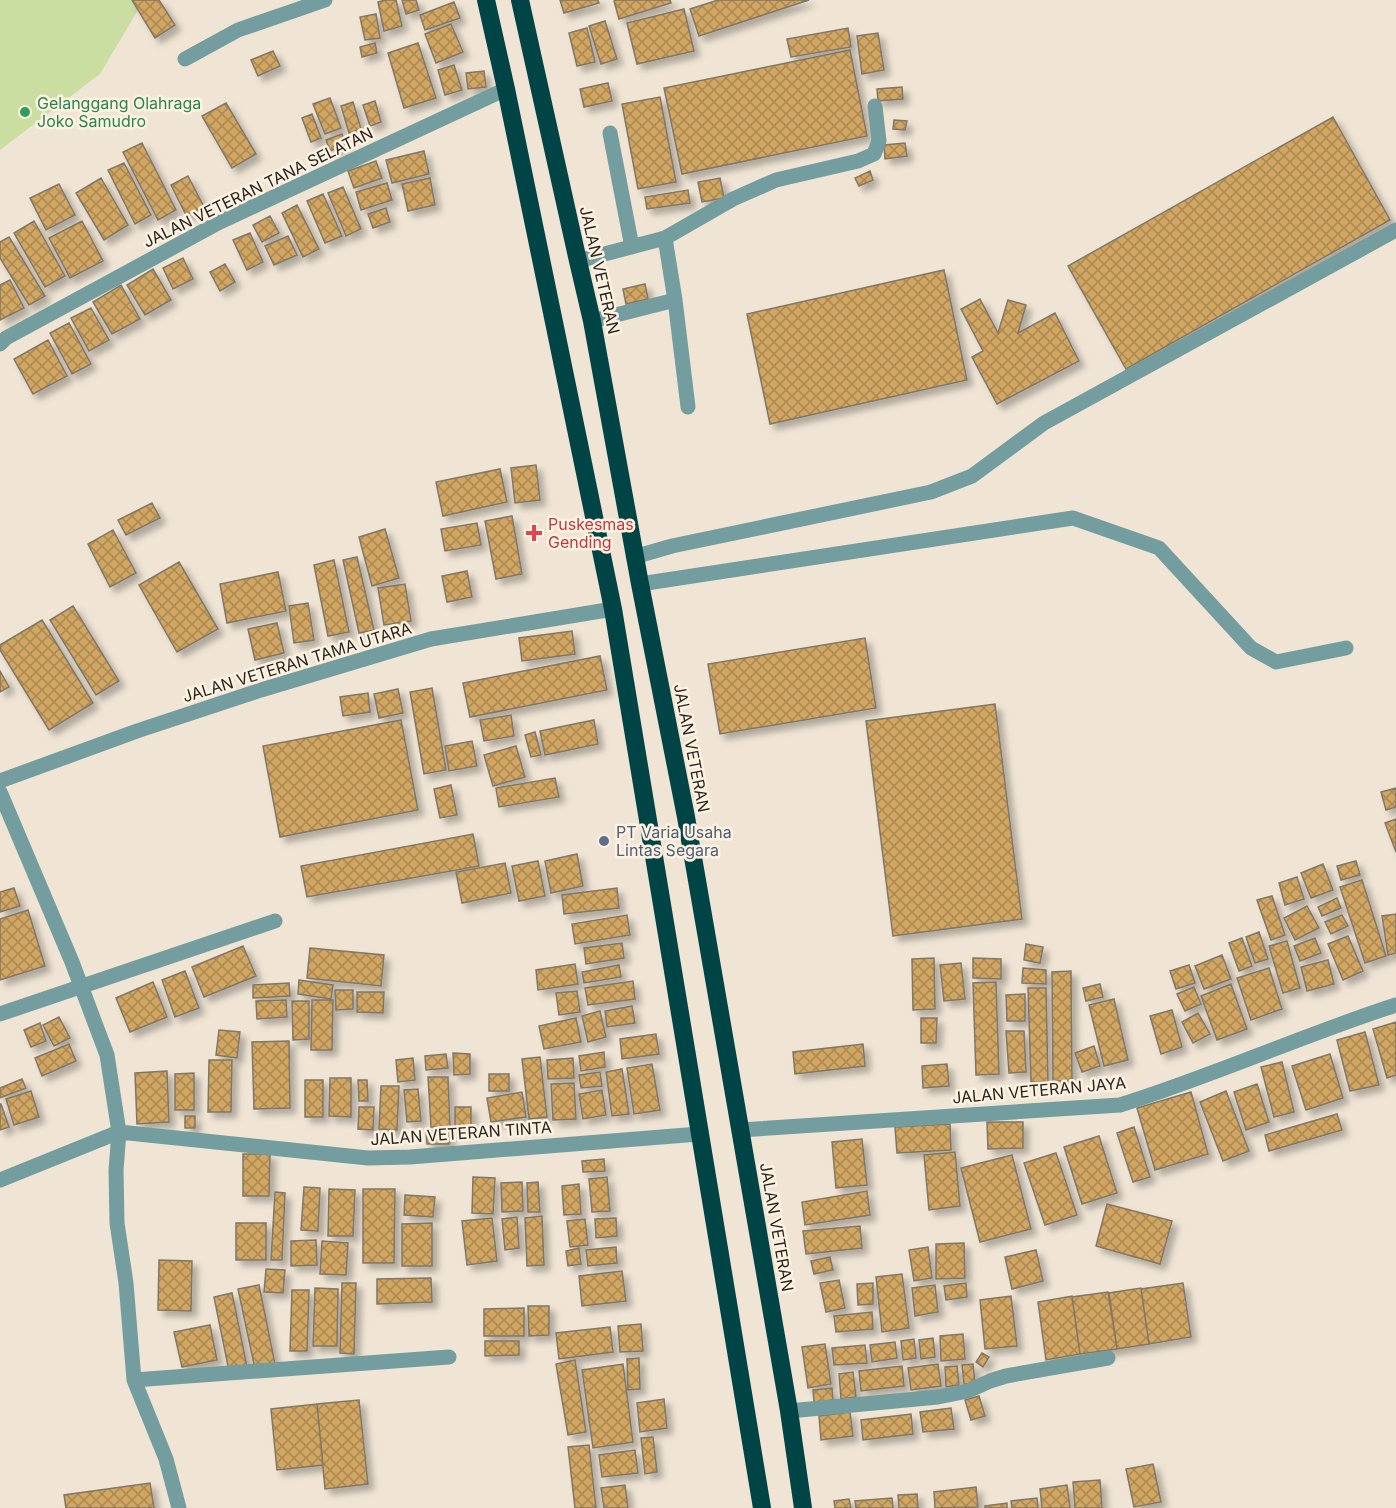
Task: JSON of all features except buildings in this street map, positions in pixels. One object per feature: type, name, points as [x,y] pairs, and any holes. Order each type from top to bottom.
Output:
[{"type":"highway","points":[[486,0],[613,609],[762,1508]]},
{"type":"highway","name":"JALAN VETERAN","points":[[520,0],[592,321],[639,584],[686,817],[789,1411],[803,1508]]},
{"type":"street","points":[[185,59],[238,30],[325,0]]},
{"type":"street","name":"JALAN VETERAN TANA SELATAN","points":[[0,344],[6,338],[218,223],[506,89]]},
{"type":"street","points":[[578,261],[665,238],[733,199],[776,180],[858,162],[874,154],[879,141],[875,106]]},
{"type":"street","points":[[610,133],[632,247]]},
{"type":"street","points":[[634,557],[672,546],[931,492],[972,476],[1044,423],[1396,230]]},
{"type":"street","points":[[665,238],[688,408]]},
{"type":"street","points":[[592,321],[675,300]]},
{"type":"street","points":[[639,584],[1073,518],[1159,548],[1251,648],[1276,662],[1346,648]]},
{"type":"street","name":"JALAN VETERAN TAMA UTARA","points":[[0,781],[137,731],[261,690],[431,639],[613,609]]},
{"type":"street","points":[[0,792],[72,962],[107,1055],[119,1132],[116,1170],[117,1223],[126,1283],[134,1380],[166,1459],[179,1508]]},
{"type":"street","points":[[0,1014],[275,921]]},
{"type":"street","name":"JALAN VETERAN JAYA","points":[[740,1130],[1120,1105],[1166,1091],[1356,1017],[1396,1005]]},
{"type":"street","points":[[0,1180],[119,1132]]},
{"type":"street","name":"JALAN VETERAN TINTA","points":[[119,1132],[368,1158],[410,1157],[699,1134]]},
{"type":"street","points":[[134,1380],[448,1357]]},
{"type":"street","points":[[789,1411],[938,1397],[968,1391],[1006,1376],[1108,1358]]},
{"type":"green space","name":"Gelanggang Olahraga Joko Samudro","points":[[0,0],[144,0],[100,74],[0,150]]},
{"type":"place","name":"Gelanggang Olahraga Joko Samudro","points":[[25,112]]},
{"type":"place","name":"Puskesmas Gending","points":[[534,533]]},
{"type":"place","name":"PT Varia Usaha Lintas Segara","points":[[604,841]]}]
